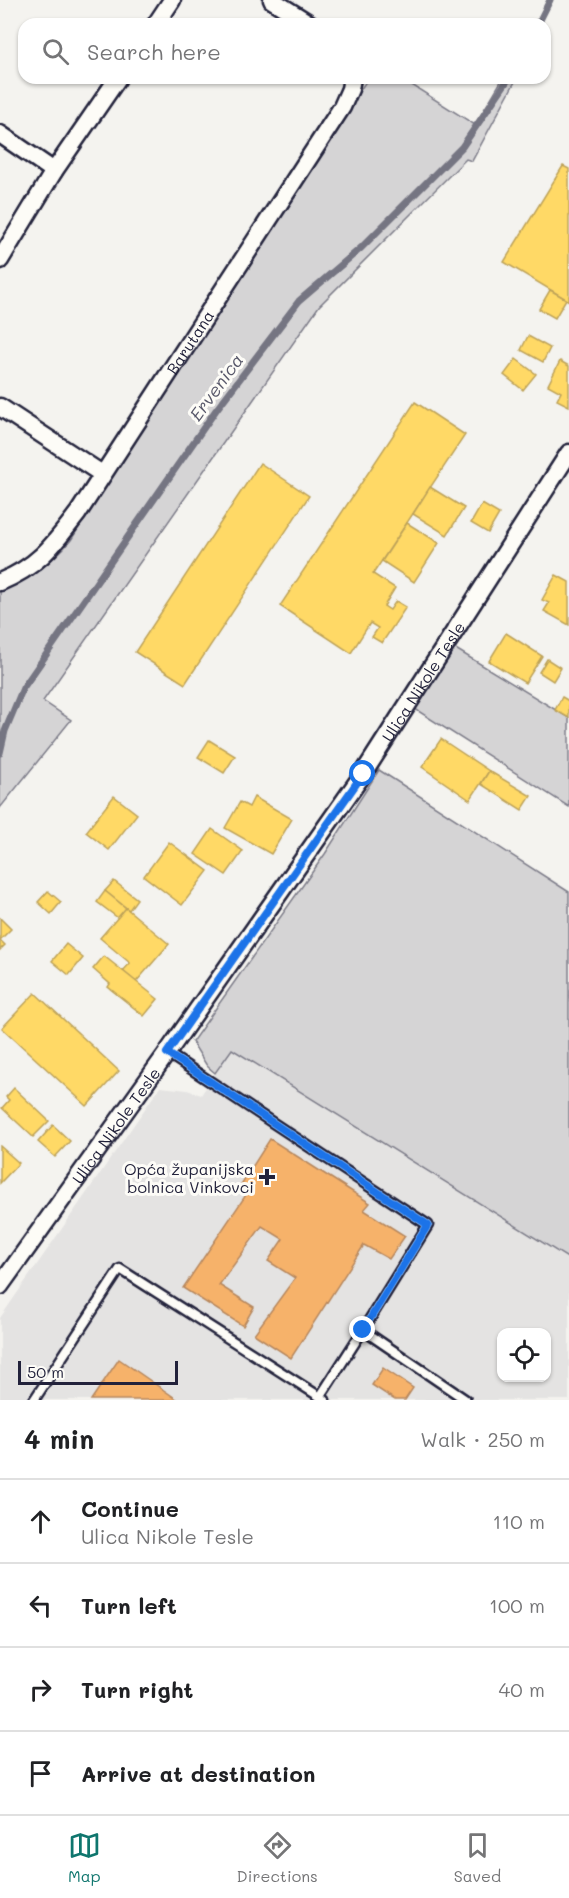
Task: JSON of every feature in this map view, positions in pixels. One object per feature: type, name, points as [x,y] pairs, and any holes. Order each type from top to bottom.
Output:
[{"type":"street","points":[[160,18],[172,0]]},
{"type":"street","points":[[272,0],[300,18]]},
{"type":"street","points":[[0,260],[54,171],[114,84]]},
{"type":"street","name":"Barutana","points":[[0,582],[17,575],[48,551],[78,513],[342,107],[350,84]]},
{"type":"street","points":[[0,134],[54,171]]},
{"type":"street","points":[[0,407],[102,474]]},
{"type":"street","name":"Ulica Nikole Tesle","points":[[0,1286],[363,774],[569,453]]},
{"type":"lane","points":[[34,1400],[120,1269],[323,1398],[428,1225],[167,1053]]},
{"type":"lane","points":[[363,1330],[466,1400]]},
{"type":"shaded area","points":[[364,84],[410,84],[475,125],[499,84],[514,84],[472,161],[466,159],[319,306],[43,701],[71,720],[0,808],[0,588],[21,580],[39,569],[71,540]]},
{"type":"shaded area","points":[[454,648],[569,718],[569,807],[415,709]]},
{"type":"shaded area","points":[[379,770],[569,892],[569,1259],[232,1049],[215,1073],[207,1066],[192,1042],[325,854]]},
{"type":"shaded area","name":"Opća županijska bolnica Vinkovci","points":[[232,1049],[569,1259],[569,1400],[0,1400],[0,1318],[160,1087],[187,1090],[201,1095]]},
{"type":"building: Homes","points":[[563,166],[569,169],[569,301],[504,262]]},
{"type":"building: Homes","points":[[550,290],[566,299],[555,318],[539,309]]},
{"type":"building: Homes","points":[[528,336],[550,348],[543,362],[521,350]]},
{"type":"building: Homes","points":[[516,359],[536,374],[523,390],[504,375]]},
{"type":"building: Homes","points":[[560,361],[569,366],[569,406],[557,400],[561,392],[548,385]]},
{"type":"building: Homes","points":[[415,402],[465,435],[373,574],[395,588],[384,606],[390,610],[396,601],[406,607],[382,643],[372,637],[378,628],[370,623],[351,653],[280,606]]},
{"type":"building: Homes","points":[[260,463],[309,496],[185,684],[135,652]]},
{"type":"building: Homes","points":[[430,487],[464,508],[447,535],[413,514]]},
{"type":"building: Homes","points":[[482,504],[499,514],[488,533],[471,523]]},
{"type":"building: Homes","points":[[407,523],[439,543],[414,582],[382,561]]},
{"type":"building: Homes","points":[[556,575],[569,582],[569,625],[544,611],[549,603],[542,600]]},
{"type":"building: Homes","points":[[506,633],[542,656],[525,683],[489,661]]},
{"type":"building: Homes","points":[[547,659],[561,668],[553,681],[539,672]]},
{"type":"building: Homes","points":[[562,697],[569,701],[569,718],[555,710]]},
{"type":"building: Homes","points":[[441,739],[489,771],[470,800],[422,767]]},
{"type":"building: Homes","points":[[209,740],[235,756],[224,773],[198,757]]},
{"type":"building: Homes","points":[[489,771],[531,796],[522,810],[481,784]]},
{"type":"building: Homes","points":[[114,796],[137,814],[109,850],[86,832]]},
{"type":"building: Homes","points":[[254,797],[292,819],[271,854],[225,828],[240,802],[249,807]]},
{"type":"building: Homes","points":[[212,829],[243,851],[226,875],[195,854]]},
{"type":"building: Homes","points":[[169,842],[208,871],[182,905],[144,876]]},
{"type":"building: Homes","points":[[114,881],[137,899],[129,910],[105,891]]},
{"type":"building: Homes","points":[[48,891],[61,902],[51,914],[38,902]]},
{"type":"building: Homes","points":[[105,891],[126,908],[118,918],[97,902]]},
{"type":"building: Homes","points":[[126,908],[169,944],[136,982],[123,971],[130,963],[100,938]]},
{"type":"building: Homes","points":[[0,918],[11,929],[0,940]]},
{"type":"building: Homes","points":[[0,940],[5,945],[0,950]]},
{"type":"building: Homes","points":[[66,944],[83,958],[69,975],[52,961]]},
{"type":"building: Homes","points":[[104,956],[158,999],[144,1016],[108,987],[110,984],[93,969]]},
{"type":"building: Homes","points":[[35,993],[119,1071],[87,1106],[2,1028]]},
{"type":"building: Homes","points":[[14,1088],[49,1121],[33,1137],[2,1108],[9,1100],[6,1097]]},
{"type":"building: Homes","points":[[53,1125],[70,1141],[55,1157],[38,1142]]},
{"type":"building: Homes","points":[[0,1146],[19,1163],[0,1183]]},
{"type":"building: Health","points":[[270,1139],[370,1203],[364,1210],[405,1236],[389,1259],[364,1245],[291,1358],[254,1334],[295,1278],[268,1261],[283,1239],[262,1226],[219,1285],[254,1307],[243,1326],[183,1288],[248,1192],[240,1186]]},
{"type":"building: Health","points":[[119,1359],[178,1400],[91,1400]]},
{"type":"building: Health","points":[[383,1368],[413,1388],[405,1400],[395,1400],[372,1385]]},
{"type":"waterway","name":"Ervenica","points":[[541,18],[550,0]]},
{"type":"waterway","name":"Ervenica","points":[[0,753],[5,731],[23,688],[216,410],[299,301],[361,248],[462,147],[505,84]]},
{"type":"place","name":"Opća županijska bolnica Vinkovci","points":[[267,1177]]},
{"type":"route","points":[[363,774],[167,1053],[428,1225],[363,1330]]}]
